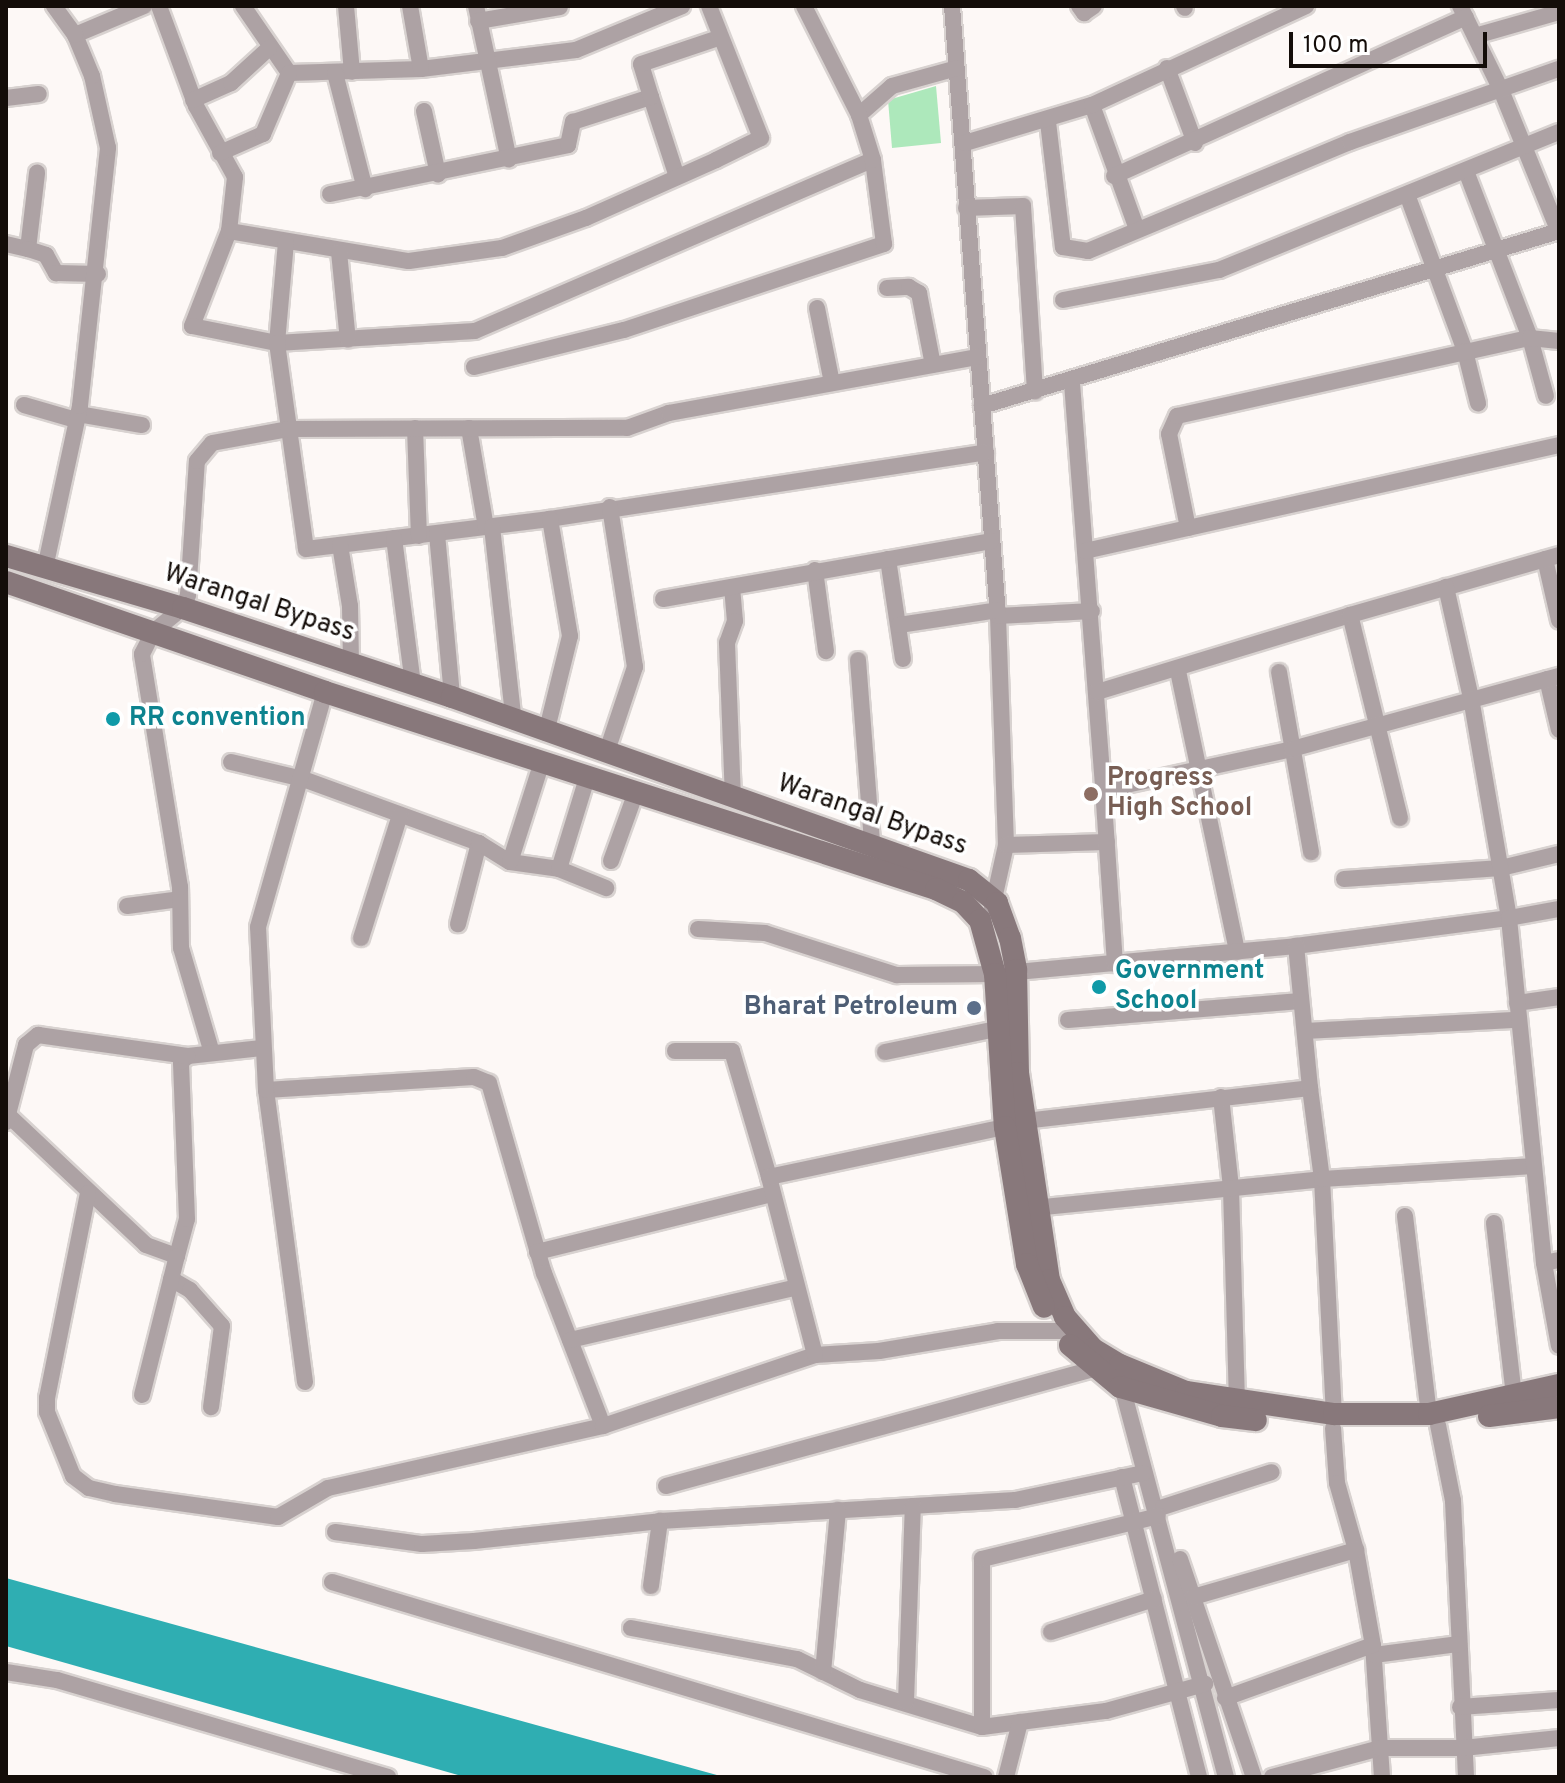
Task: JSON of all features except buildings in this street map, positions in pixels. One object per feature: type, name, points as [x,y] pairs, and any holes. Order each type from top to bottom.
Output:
[{"type":"main road","name":"Warangal Bypass","points":[[6,556],[45,568],[187,596],[351,664],[733,798],[954,870],[997,903]]},
{"type":"main road","points":[[6,582],[325,692],[936,889],[963,902],[980,920],[1005,972]]},
{"type":"main road","points":[[997,903],[1027,1264],[1044,1308],[1094,1369],[1222,1416],[1333,1421],[1433,1419],[1559,1407]]},
{"type":"main road","points":[[1015,1124],[1049,1280],[1065,1317],[1120,1376]]},
{"type":"main road","points":[[1433,1419],[1559,1385]]},
{"type":"main road","points":[[1148,1389],[1333,1421]]},
{"type":"street","points":[[45,568],[77,417],[89,342],[108,148],[105,117],[75,35],[54,6]]},
{"type":"street","points":[[75,35],[144,6]]},
{"type":"street","points":[[159,6],[193,100],[235,177],[229,231],[192,326],[277,343],[475,331],[873,160]]},
{"type":"street","points":[[243,6],[289,73]]},
{"type":"street","points":[[346,6],[343,73],[365,189]]},
{"type":"street","points":[[410,6],[421,69]]},
{"type":"street","points":[[289,73],[421,69],[576,50],[682,6]]},
{"type":"street","points":[[229,231],[339,252],[409,261],[502,248],[677,177],[761,138],[709,6]]},
{"type":"street","points":[[474,367],[624,330],[884,244],[873,160],[859,115],[804,6]]},
{"type":"street","points":[[952,6],[965,143],[966,208],[998,613],[1006,845],[997,903],[980,920]]},
{"type":"street","points":[[1079,6],[1084,13],[1094,6]]},
{"type":"street","points":[[965,143],[1048,122],[1092,105],[1306,6]]},
{"type":"street","points":[[509,160],[484,62],[477,13],[560,7]]},
{"type":"street","points":[[982,406],[1072,383],[1559,231],[1501,90],[1463,12],[1195,143],[1114,176]]},
{"type":"street","points":[[1475,36],[1559,12]]},
{"type":"street","points":[[677,177],[641,64],[721,37]]},
{"type":"street","points":[[193,100],[231,83],[269,48]]},
{"type":"street","points":[[859,115],[892,86],[957,68]]},
{"type":"street","points":[[1167,68],[1195,143]]},
{"type":"street","points":[[1048,122],[1063,247],[1088,251],[1350,142],[1559,69]]},
{"type":"street","points":[[220,153],[263,134],[289,73]]},
{"type":"street","points":[[6,98],[39,94]]},
{"type":"street","points":[[330,194],[509,160],[568,145],[573,122],[651,97]]},
{"type":"street","points":[[1092,105],[1114,176],[1137,229]]},
{"type":"street","points":[[424,111],[438,174]]},
{"type":"street","points":[[1063,300],[1219,270],[1408,197],[1559,132]]},
{"type":"street","points":[[1466,171],[1530,338],[1546,396]]},
{"type":"street","points":[[28,249],[37,173]]},
{"type":"street","points":[[1408,197],[1465,351],[1478,403]]},
{"type":"street","points":[[966,208],[1023,206],[1035,392]]},
{"type":"street","points":[[286,242],[277,343],[306,549],[550,519],[610,507],[986,452]]},
{"type":"street","points":[[6,244],[46,255],[56,273],[98,274]]},
{"type":"street","points":[[339,252],[348,340]]},
{"type":"street","points":[[887,288],[909,287],[919,293],[933,365]]},
{"type":"street","points":[[817,308],[832,383]]},
{"type":"street","points":[[1188,528],[1169,434],[1177,416],[1530,338],[1559,341]]},
{"type":"street","points":[[212,1053],[181,948],[180,899],[142,654],[153,632],[187,596],[197,461],[212,443],[288,429],[627,428],[669,413],[977,357]]},
{"type":"street","points":[[1072,383],[1092,611],[1115,964]]},
{"type":"street","points":[[24,405],[77,417],[142,425]]},
{"type":"street","points":[[415,428],[419,536]]},
{"type":"street","points":[[469,428],[489,527],[514,722]]},
{"type":"street","points":[[1085,551],[1559,445]]},
{"type":"street","points":[[606,754],[635,667],[610,507]]},
{"type":"street","points":[[546,733],[570,636],[550,519]]},
{"type":"street","points":[[437,534],[452,697]]},
{"type":"street","points":[[394,538],[413,684]]},
{"type":"street","points":[[663,599],[991,541]]},
{"type":"street","points":[[340,545],[350,606],[351,664]]},
{"type":"street","points":[[1097,692],[1178,671],[1350,615],[1552,557],[1559,620]]},
{"type":"street","points":[[888,559],[903,659]]},
{"type":"street","points":[[815,570],[826,651]]},
{"type":"street","points":[[732,587],[735,621],[727,643],[733,798]]},
{"type":"street","points":[[1446,587],[1471,698],[1509,918],[1534,1166],[1552,1262],[1559,1346]]},
{"type":"street","points":[[899,625],[998,613],[1092,611]]},
{"type":"street","points":[[1350,615],[1400,818]]},
{"type":"street","points":[[858,660],[872,843]]},
{"type":"street","points":[[1178,671],[1237,952]]},
{"type":"street","points":[[1279,672],[1311,852]]},
{"type":"street","points":[[1103,790],[1292,749],[1553,677],[1559,730]]},
{"type":"street","points":[[305,1382],[266,1090],[258,927],[303,779],[325,692]]},
{"type":"street","points":[[231,762],[303,779],[479,843],[510,862],[559,869],[606,888]]},
{"type":"street","points":[[510,862],[542,762]]},
{"type":"street","points":[[559,869],[587,778]]},
{"type":"street","points":[[611,861],[636,792]]},
{"type":"street","points":[[361,938],[400,815]]},
{"type":"street","points":[[1006,845],[1107,842]]},
{"type":"street","points":[[458,924],[479,843]]},
{"type":"street","points":[[1344,879],[1501,868],[1559,854]]},
{"type":"street","points":[[127,906],[180,899]]},
{"type":"street","points":[[698,929],[765,933],[897,975],[1005,972],[1237,952],[1559,909]]},
{"type":"street","points":[[1296,946],[1322,1179],[1337,1483],[1356,1550],[1373,1650],[1382,1777]]},
{"type":"street","points":[[1305,1031],[1518,1012],[1559,997]]},
{"type":"street","points":[[1068,1020],[1300,1001]]},
{"type":"street","points":[[885,1052],[1005,1027]]},
{"type":"street","points":[[177,1256],[146,1245],[6,1117],[26,1045],[38,1035],[188,1056],[262,1048]]},
{"type":"street","points":[[675,1051],[732,1051],[771,1186],[794,1288],[815,1355]]},
{"type":"street","points":[[142,1395],[187,1219],[179,1077],[188,1056]]},
{"type":"street","points":[[266,1090],[474,1077],[489,1083],[537,1252],[603,1426]]},
{"type":"street","points":[[537,1252],[771,1186],[1015,1124],[1310,1088]]},
{"type":"street","points":[[1221,1097],[1231,1188],[1237,1403]]},
{"type":"street","points":[[1034,1208],[1322,1179],[1534,1166]]},
{"type":"street","points":[[88,1193],[47,1398],[47,1412],[73,1476],[89,1488],[288,1516],[328,1488],[603,1426],[815,1355],[879,1351],[998,1331],[1060,1331]]},
{"type":"street","points":[[1405,1216],[1433,1419],[1453,1501],[1460,1707],[1466,1777]]},
{"type":"street","points":[[1494,1223],[1514,1397]]},
{"type":"street","points":[[171,1279],[190,1290],[222,1326],[211,1407]]},
{"type":"street","points":[[570,1340],[794,1288]]},
{"type":"street","points":[[666,1486],[1094,1369]]},
{"type":"street","points":[[1120,1376],[1143,1473],[1193,1597],[1254,1777]]},
{"type":"street","points":[[1148,1389],[1134,1411],[1226,1777]]},
{"type":"street","points":[[982,1727],[982,1559],[1136,1523],[1160,1511],[1272,1472]]},
{"type":"street","points":[[335,1532],[422,1544],[660,1521],[1015,1500],[1143,1473]]},
{"type":"street","points":[[1122,1477],[1199,1777]]},
{"type":"street","points":[[906,1702],[913,1506]]},
{"type":"street","points":[[823,1672],[838,1510]]},
{"type":"street","points":[[651,1586],[660,1521]]},
{"type":"street","points":[[1193,1597],[1356,1550]]},
{"type":"street","points":[[332,1582],[984,1777]]},
{"type":"street","points":[[1051,1632],[1154,1599]]},
{"type":"street","points":[[631,1628],[797,1659],[823,1672],[982,1727],[1106,1711],[1205,1684]]},
{"type":"street","points":[[1225,1698],[1373,1650],[1459,1644]]},
{"type":"street","points":[[6,1672],[57,1680],[388,1777]]},
{"type":"street","points":[[1460,1707],[1559,1700]]},
{"type":"street","points":[[1006,1777],[1020,1722]]},
{"type":"street","points":[[1272,1777],[1380,1748],[1463,1748],[1559,1738]]},
{"type":"green space","points":[[936,86],[941,143],[892,148],[888,100]]},
{"type":"water","points":[[6,1578],[724,1777],[465,1777],[6,1646]]},
{"type":"place","name":"RR convention","points":[[113,719]]},
{"type":"place","name":"Progress High School","points":[[1091,794]]},
{"type":"place","name":"Government School","points":[[1099,987]]},
{"type":"place","name":"Bharat Petroleum","points":[[974,1008]]}]
